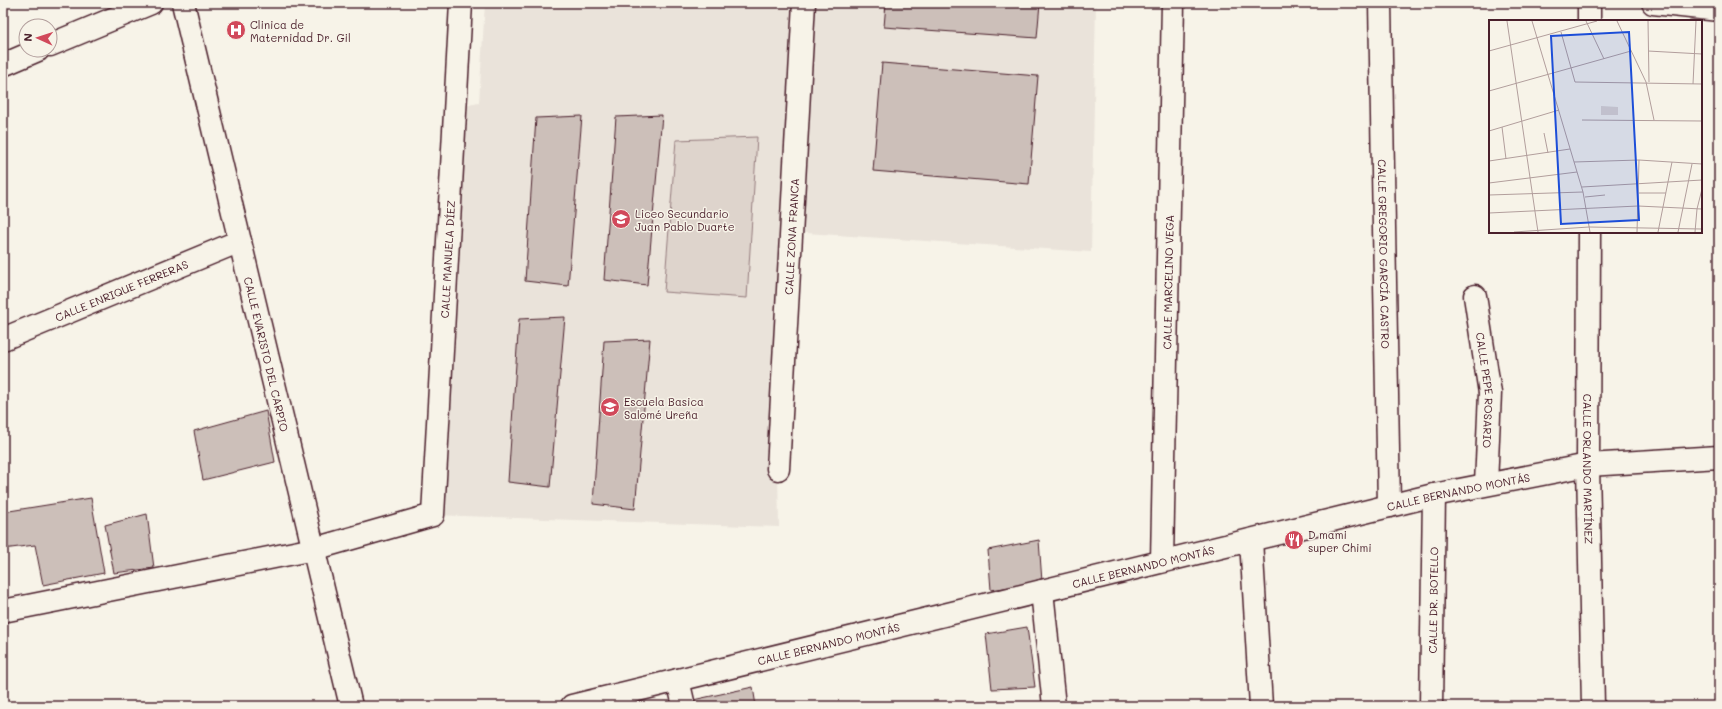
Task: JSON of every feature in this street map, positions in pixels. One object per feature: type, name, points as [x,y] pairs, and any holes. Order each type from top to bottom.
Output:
[{"type":"street","points":[[58,42],[151,3]]},
{"type":"street","name":"CALLE EVARISTO DEL CARPIO","points":[[183,3],[351,706]]},
{"type":"street","name":"CALLE MANUELA DÍEZ","points":[[314,549],[434,515],[461,3]]},
{"type":"street","name":"CALLE ZONA FRANCA","points":[[778,469],[804,3]]},
{"type":"street","name":"CALLE MARCELINO VEGA","points":[[1162,561],[1173,3]]},
{"type":"street","name":"CALLE GREGORIO GARCÍA CASTRO","points":[[1380,3],[1389,506]]},
{"type":"street","points":[[1589,3],[1589,20]]},
{"type":"street","points":[[1653,3],[1719,10]]},
{"type":"street","points":[[3,65],[19,58]]},
{"type":"street","name":"CALLE ORLANDO MARTÍNEZ","points":[[1589,233],[1588,465],[1593,706]]},
{"type":"street","name":"CALLE ENRIQUE FERRERAS","points":[[3,339],[240,241]]},
{"type":"street","name":"CALLE PEPE ROSARIO","points":[[1476,296],[1490,393],[1486,484]]},
{"type":"street","name":"CALLE BERNANDO MONTÁS","points":[[572,706],[1434,495],[1588,465],[1719,457]]},
{"type":"street","name":"CALLE DR. BOTELLO","points":[[1431,706],[1434,495]]},
{"type":"street","points":[[1251,540],[1262,706]]},
{"type":"street","points":[[3,611],[314,549]]},
{"type":"street","points":[[1042,591],[1054,706]]},
{"type":"street","points":[[678,680],[684,706]]},
{"type":"shaded area","points":[[485,3],[1096,3],[1091,252],[791,232],[778,469],[779,527],[433,515],[456,107],[479,103]]},
{"type":"shaded area","points":[[757,137],[747,298],[664,292],[676,140]]},
{"type":"building","points":[[886,3],[1040,3],[1037,38],[884,27]]},
{"type":"building","points":[[882,63],[1038,76],[1029,184],[873,171]]},
{"type":"building","points":[[662,115],[647,285],[604,280],[616,117]]},
{"type":"building","points":[[582,116],[568,286],[525,281],[536,118]]},
{"type":"building","points":[[565,317],[550,487],[508,482],[519,319]]},
{"type":"building","points":[[650,339],[635,509],[593,504],[604,341]]},
{"type":"building","points":[[266,411],[275,462],[203,480],[194,431]]},
{"type":"building","points":[[91,498],[104,573],[43,585],[35,545],[3,549],[3,512]]},
{"type":"building","points":[[147,514],[154,568],[114,573],[105,525]]},
{"type":"building","points":[[1039,540],[1042,582],[991,590],[988,550]]},
{"type":"building","points":[[1027,627],[1035,687],[992,689],[986,634]]},
{"type":"building","points":[[753,687],[756,706],[695,706],[693,700]]},
{"type":"place","name":"Clinica de Maternidad Dr. Gil","points":[[236,30]]},
{"type":"place","name":"Liceo Secundario Juan Pablo Duarte","points":[[621,219]]},
{"type":"place","name":"Escuela Basica Salomé Ureña","points":[[610,407]]},
{"type":"place","name":"D mami super Chimi","points":[[1294,540]]}]
